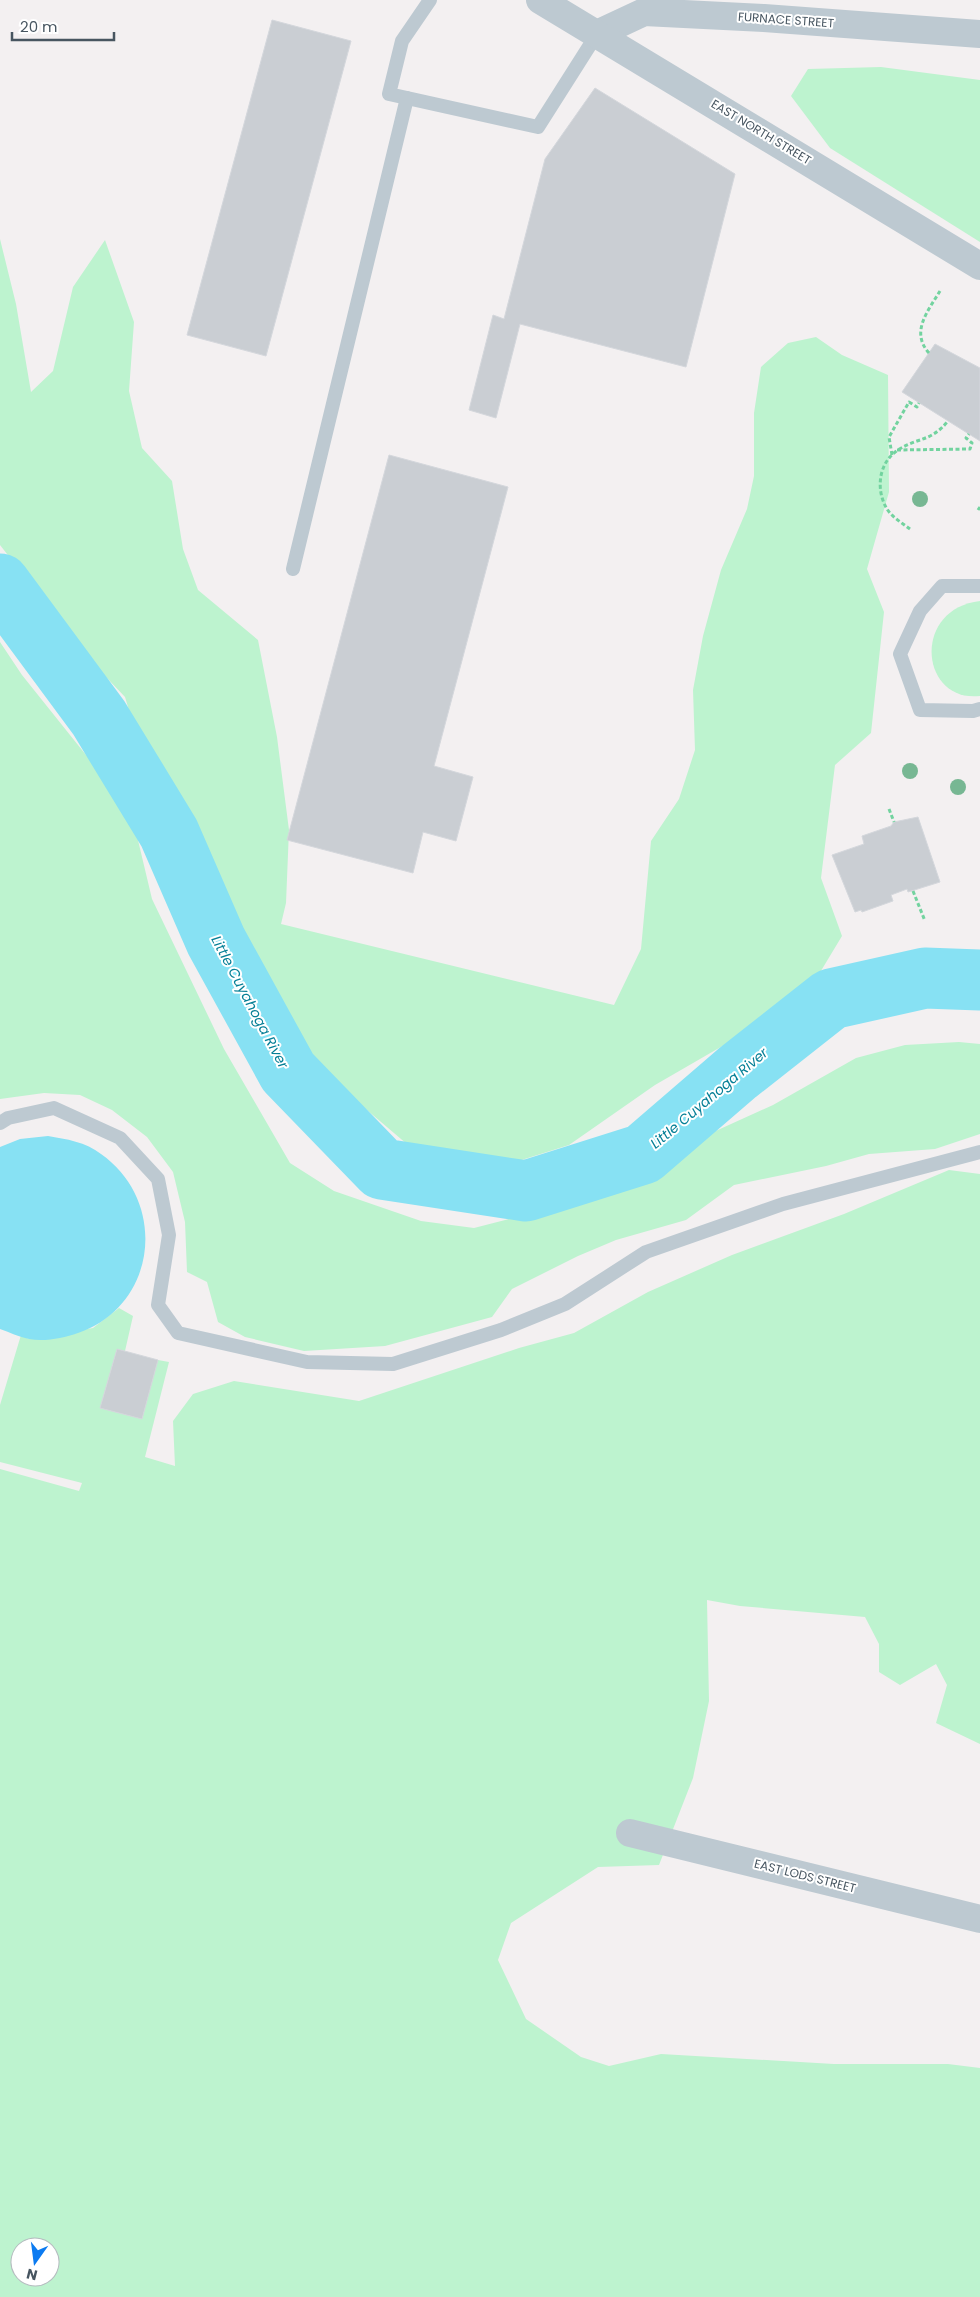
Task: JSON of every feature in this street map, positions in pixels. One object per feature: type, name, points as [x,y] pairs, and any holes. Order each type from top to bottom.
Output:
[{"type":"street","name":"EAST NORTH STREET","points":[[540,0],[980,266]]},
{"type":"street","name":"FURNACE STREET","points":[[597,34],[644,12],[764,18],[980,34]]},
{"type":"street","name":"EAST LODS STREET","points":[[630,1833],[980,1919]]},
{"type":"lane","points":[[430,0],[402,40],[388,94],[538,127],[597,34]]},
{"type":"lane","points":[[293,569],[407,98]]},
{"type":"lane","points":[[980,586],[942,586],[920,611],[900,654],[920,710],[973,711],[980,708]]},
{"type":"lane","points":[[0,1123],[8,1118],[54,1108],[120,1138],[158,1179],[169,1235],[158,1305],[178,1333],[307,1362],[393,1364],[501,1330],[565,1304],[646,1252],[784,1204],[980,1152]]},
{"type":"path","points":[[929,353],[920,339],[921,323],[940,291]]},
{"type":"path","points":[[892,455],[889,437],[909,402],[917,407],[919,403]]},
{"type":"path","points":[[910,529],[887,508],[879,483],[886,462],[897,450],[930,437],[940,431],[948,421]]},
{"type":"path","points":[[897,450],[970,449],[972,443],[966,438],[968,434]]},
{"type":"path","points":[[889,809],[894,822]]},
{"type":"path","points":[[913,891],[925,921]]},
{"type":"green space","points":[[881,67],[980,80],[980,242],[830,148],[791,96],[808,69]]},
{"type":"green space","points":[[0,239],[16,304],[31,392],[53,371],[73,287],[105,240],[134,322],[129,391],[142,448],[172,481],[183,549],[198,590],[258,640],[277,737],[289,830],[286,903],[281,924],[614,1005],[641,949],[651,841],[679,799],[695,750],[693,690],[703,636],[721,570],[747,509],[754,476],[754,413],[761,367],[788,343],[816,337],[842,355],[888,375],[889,492],[867,569],[884,612],[871,733],[835,765],[821,878],[842,936],[804,999],[655,1085],[569,1145],[499,1167],[428,1162],[300,1053],[271,1009],[224,920],[217,873],[168,777],[134,727],[125,697],[88,658],[0,545]]},
{"type":"green space","points":[[980,601],[980,696],[960,694],[945,685],[935,671],[932,654],[934,636],[942,620],[958,608]]},
{"type":"green space","points":[[0,642],[22,675],[86,755],[109,775],[137,836],[152,899],[224,1049],[290,1163],[334,1191],[421,1221],[474,1228],[529,1214],[595,1185],[644,1171],[687,1144],[773,1105],[856,1058],[905,1045],[959,1042],[980,1044],[980,1134],[935,1149],[869,1154],[826,1166],[734,1185],[686,1220],[616,1240],[578,1256],[512,1289],[492,1317],[385,1346],[304,1351],[245,1337],[218,1322],[207,1282],[187,1272],[185,1222],[173,1172],[147,1137],[112,1110],[80,1095],[44,1093],[0,1099]]},
{"type":"green space","points":[[949,1170],[980,1174],[980,1744],[936,1723],[947,1685],[936,1664],[900,1685],[879,1672],[879,1644],[865,1617],[740,1606],[707,1600],[709,1701],[693,1778],[659,1865],[598,1867],[511,1923],[498,1960],[526,2019],[581,2057],[609,2066],[661,2054],[834,2064],[948,2064],[980,2068],[980,2297],[0,2297],[0,1469],[79,1491],[82,1483],[0,1462],[0,1405],[21,1335],[29,1339],[93,1328],[119,1308],[133,1316],[125,1351],[117,1349],[100,1408],[142,1419],[158,1360],[169,1362],[145,1457],[175,1466],[173,1421],[193,1394],[234,1381],[359,1401],[519,1348],[574,1333],[648,1292],[732,1255],[844,1214]]},
{"type":"water","points":[[48,1136],[76,1142],[95,1150],[123,1174],[137,1198],[144,1225],[145,1251],[138,1277],[124,1300],[104,1320],[72,1335],[54,1339],[35,1340],[0,1329],[0,1147],[20,1139]]},
{"type":"building","points":[[272,20],[351,41],[266,356],[187,335]]},
{"type":"building","points":[[595,88],[735,174],[686,367],[520,324],[496,418],[469,410],[493,315],[504,319],[545,159]]},
{"type":"building","points":[[935,344],[980,368],[980,441],[902,392]]},
{"type":"building","points":[[389,455],[508,487],[434,766],[473,777],[456,841],[423,832],[413,873],[287,840]]},
{"type":"building","points":[[918,817],[940,882],[908,892],[907,889],[891,895],[893,901],[862,912],[861,910],[855,912],[832,855],[864,844],[862,836],[891,826],[894,822]]},
{"type":"building","points":[[117,1349],[158,1360],[142,1419],[100,1408]]},
{"type":"waterway","name":"Little Cuyahoga River","points":[[0,584],[99,718],[169,833],[216,941],[288,1072],[382,1169],[526,1191],[643,1154],[737,1073],[831,999],[925,978],[980,980]]}]
